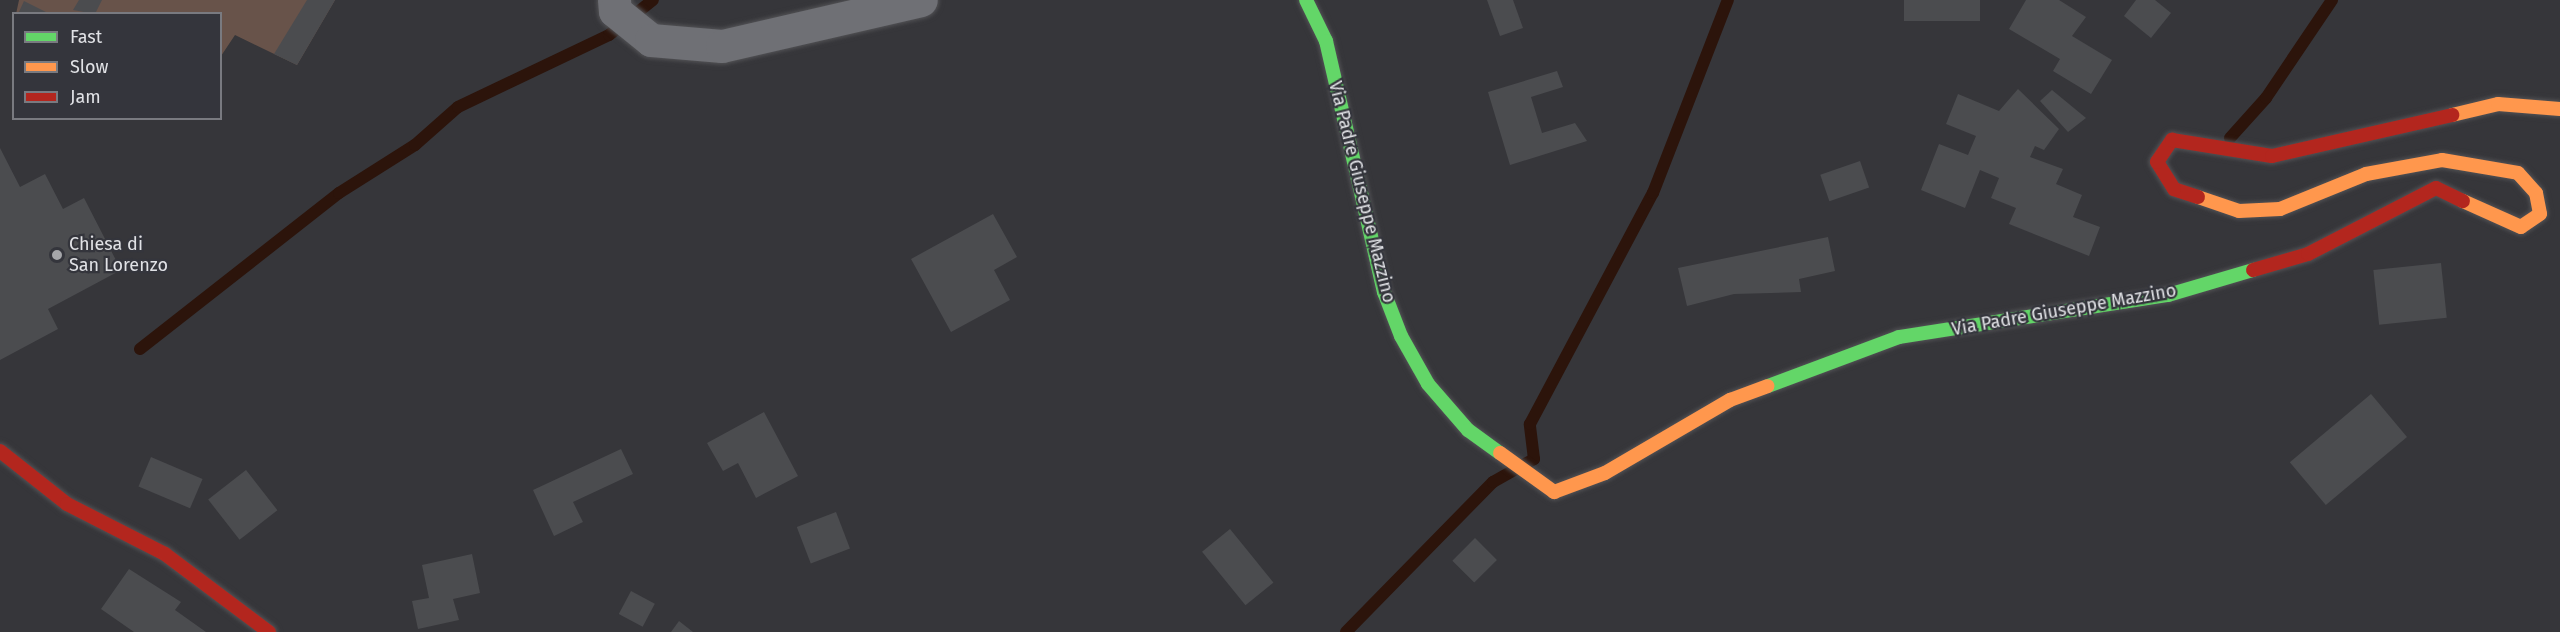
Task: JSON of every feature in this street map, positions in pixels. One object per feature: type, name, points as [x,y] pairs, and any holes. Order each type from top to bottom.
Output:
[{"type":"street","points":[[614,0],[615,11],[651,40],[722,46],[921,0]]},
{"type":"street","name":"Via Padre Giuseppe Mazzino","points":[[1306,0],[1326,41],[1384,292],[1401,336],[1428,384],[1468,430],[1554,492],[1605,474],[1730,400],[1899,337],[2168,295],[2308,254],[2436,188],[2521,227],[2540,214],[2536,193],[2518,173],[2442,160],[2366,174],[2280,209],[2239,211],[2174,189],[2157,162],[2172,140],[2272,156],[2498,104],[2560,109]]},
{"type":"street","points":[[0,451],[67,504],[165,554],[269,632]]},
{"type":"shaded area","points":[[19,0],[335,0],[297,65],[235,35],[222,54],[222,12],[16,12]]},
{"type":"building","points":[[79,0],[102,0],[96,12],[73,10]]},
{"type":"building","points":[[307,0],[335,0],[297,65],[274,54]]},
{"type":"building","points":[[1487,0],[1513,0],[1523,28],[1500,36]]},
{"type":"building","points":[[1904,0],[1980,0],[1980,21],[1904,21]]},
{"type":"building","points":[[2026,0],[2059,0],[2086,17],[2072,36],[2112,60],[2091,94],[2053,71],[2060,59],[2009,29]]},
{"type":"building","points":[[2136,0],[2155,0],[2171,13],[2151,38],[2124,16]]},
{"type":"building","points":[[24,1],[46,12],[19,12]]},
{"type":"building","points":[[1557,71],[1563,87],[1531,97],[1542,133],[1575,123],[1587,141],[1510,165],[1488,92]]},
{"type":"building","points":[[2018,89],[2059,129],[2044,150],[2035,146],[2030,157],[2063,169],[2056,184],[2082,195],[2073,217],[2100,227],[2089,256],[2009,224],[2016,208],[1991,198],[1999,178],[1980,170],[1965,208],[1921,190],[1939,144],[1968,155],[1976,136],[1946,124],[1958,94],[1999,111]]},
{"type":"building","points":[[2052,90],[2086,118],[2068,132],[2040,101]]},
{"type":"building","name":"Chiesa di San Lorenzo","points":[[0,148],[20,187],[45,174],[63,209],[84,198],[121,270],[48,309],[58,329],[0,360]]},
{"type":"building","points":[[1860,161],[1869,187],[1829,201],[1820,175]]},
{"type":"building","points":[[993,214],[1017,257],[994,270],[1010,300],[951,332],[911,259]]},
{"type":"building","points":[[1828,237],[1835,271],[1799,279],[1801,292],[1734,294],[1687,306],[1678,268]]},
{"type":"building","points":[[2441,263],[2447,318],[2379,325],[2373,270]]},
{"type":"building","points":[[2371,394],[2407,437],[2326,505],[2290,462]]},
{"type":"building","points":[[764,412],[798,476],[756,498],[738,463],[723,471],[707,443]]},
{"type":"building","points":[[621,449],[633,474],[573,502],[583,522],[554,536],[533,490]]},
{"type":"building","points":[[151,457],[203,479],[190,508],[138,486]]},
{"type":"building","points":[[246,470],[277,510],[240,540],[208,500]]},
{"type":"building","points":[[836,512],[850,548],[811,563],[797,527]]},
{"type":"building","points":[[1230,529],[1273,583],[1245,605],[1202,552]]},
{"type":"building","points":[[1475,538],[1497,560],[1474,583],[1452,561]]},
{"type":"building","points":[[472,554],[480,593],[453,599],[459,620],[418,629],[412,601],[429,598],[422,565]]},
{"type":"building","points":[[129,569],[181,602],[175,610],[206,632],[134,632],[101,609]]},
{"type":"building","points":[[631,591],[655,604],[643,627],[619,614]]},
{"type":"building","points":[[679,621],[693,632],[671,632]]},
{"type":"waterway","points":[[140,349],[339,193],[415,145],[458,107],[609,35],[653,0]]},
{"type":"waterway","points":[[1346,632],[1493,482],[1534,459],[1530,424],[1653,193],[1728,0]]},
{"type":"waterway","points":[[2230,138],[2266,98],[2332,0]]},
{"type":"traffic: fast","points":[[1306,0],[1326,41],[1384,292],[1401,336],[1428,384],[1468,430],[1500,453]]},
{"type":"traffic: fast","points":[[1768,386],[1899,337],[2168,295],[2253,270]]},
{"type":"traffic: slow","points":[[2452,115],[2498,104],[2560,109]]},
{"type":"traffic: slow","points":[[2198,197],[2239,211],[2280,209],[2366,174],[2442,160],[2518,173],[2536,193],[2540,214],[2521,227],[2463,201]]},
{"type":"traffic: slow","points":[[1500,453],[1554,492],[1605,473],[1730,400],[1768,386]]},
{"type":"traffic: jam","points":[[2198,197],[2174,189],[2157,162],[2172,140],[2272,156],[2452,115]]},
{"type":"traffic: jam","points":[[2253,270],[2308,254],[2436,188],[2463,201]]},
{"type":"traffic: jam","points":[[0,451],[67,504],[165,554],[269,632]]},
{"type":"place","name":"Chiesa di San Lorenzo","points":[[57,255]]}]
